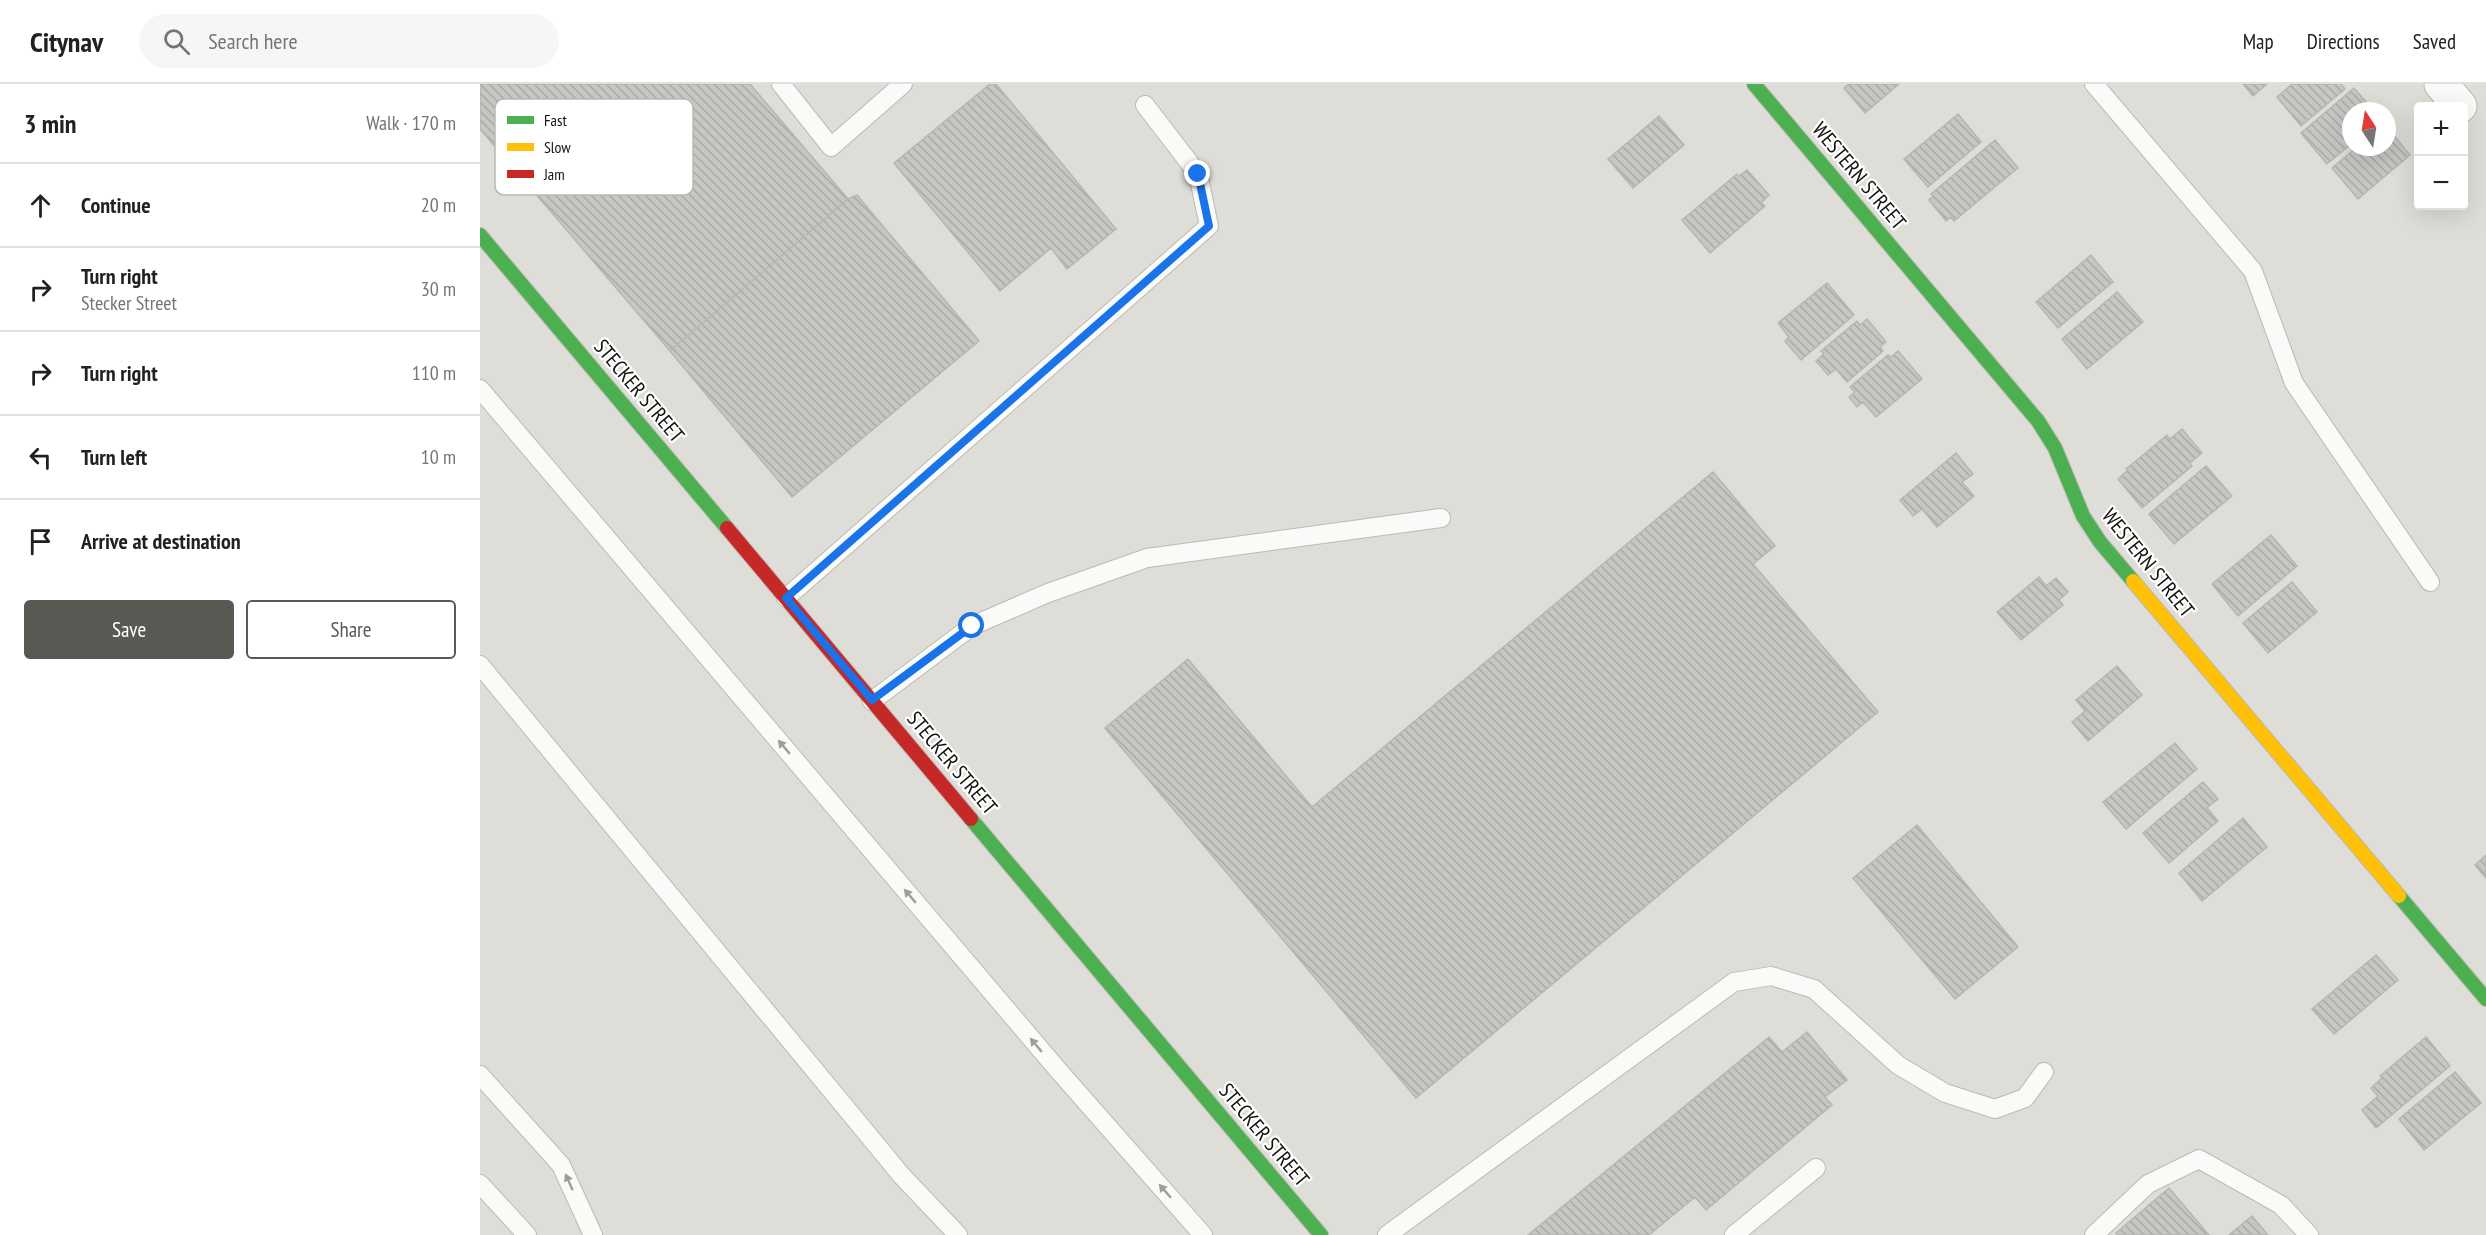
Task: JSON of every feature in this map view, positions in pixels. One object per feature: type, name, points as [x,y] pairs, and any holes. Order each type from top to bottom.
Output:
[{"type":"street","name":"WESTERN STREET","points":[[1754,84],[2038,421],[2055,448],[2083,516],[2100,542],[2486,999]]},
{"type":"street","points":[[2441,84],[2456,102]]},
{"type":"street","name":"STECKER STREET","points":[[480,235],[1321,1235]]},
{"type":"lane","points":[[781,84],[831,147],[903,84]]},
{"type":"lane","points":[[2094,84],[2253,271],[2294,383],[2430,582]]},
{"type":"lane","points":[[786,598],[1209,226],[1198,174],[1145,105]]},
{"type":"lane","points":[[480,389],[1058,1070],[1203,1235]]},
{"type":"lane","points":[[872,700],[972,626],[1048,593],[1148,558],[1442,518]]},
{"type":"lane","points":[[480,665],[902,1176],[958,1235]]},
{"type":"lane","points":[[1387,1235],[1734,982],[1771,976],[1814,989],[1898,1065],[1946,1093],[1995,1109],[2025,1098],[2044,1072]]},
{"type":"lane","points":[[480,1075],[561,1165],[593,1235]]},
{"type":"lane","points":[[2094,1235],[2148,1184],[2199,1159],[2281,1205],[2309,1235]]},
{"type":"lane","points":[[1734,1235],[1816,1168]]},
{"type":"lane","points":[[480,1184],[527,1235]]},
{"type":"building","points":[[480,84],[750,84],[848,199],[670,351],[536,195],[693,195],[693,99],[495,99],[495,147],[480,129]]},
{"type":"building","points":[[990,84],[996,84],[1116,229],[1067,269],[1051,248],[1000,291],[894,163]]},
{"type":"building","points":[[1849,84],[1899,84],[1865,113],[1844,88]]},
{"type":"building","points":[[2243,84],[2267,84],[2253,96]]},
{"type":"building","points":[[2292,84],[2341,84],[2345,89],[2301,126],[2277,97]]},
{"type":"building","points":[[2354,88],[2366,102],[2342,102],[2342,152],[2327,164],[2301,133]]},
{"type":"building","points":[[1958,114],[1981,142],[1928,187],[1904,159]]},
{"type":"building","points":[[1659,116],[1684,145],[1633,188],[1608,159]]},
{"type":"building","points":[[2396,138],[2410,155],[2358,199],[2332,168],[2346,156],[2396,156]]},
{"type":"building","points":[[1995,140],[2018,168],[1954,221],[1951,217],[1946,221],[1929,200],[1933,196],[1931,194]]},
{"type":"building","points":[[1747,170],[1769,195],[1761,203],[1765,206],[1710,253],[1682,220],[1737,174],[1739,176]]},
{"type":"building","points":[[857,195],[979,341],[792,497],[670,351],[848,199]]},
{"type":"building","points":[[2091,255],[2113,282],[2058,328],[2036,302]]},
{"type":"building","points":[[1827,283],[1854,315],[1801,360],[1785,341],[1789,337],[1778,323]]},
{"type":"building","points":[[2117,292],[2143,322],[2087,369],[2062,339]]},
{"type":"building","points":[[1867,319],[1886,342],[1880,347],[1883,351],[1847,382],[1836,369],[1828,375],[1816,361],[1824,354],[1821,351],[1857,321],[1860,325]]},
{"type":"building","points":[[1898,351],[1922,379],[1876,417],[1863,402],[1857,407],[1849,397],[1855,392],[1850,387],[1888,355],[1891,357]]},
{"type":"building","points":[[2182,429],[2202,453],[2190,463],[2192,466],[2142,508],[2118,479],[2128,470],[2126,469],[2167,435],[2170,439]]},
{"type":"building","points":[[1956,453],[1973,474],[1962,482],[1974,496],[1937,527],[1922,509],[1913,516],[1900,500]]},
{"type":"building","points":[[2206,466],[2232,496],[2174,544],[2149,514]]},
{"type":"building","points":[[1713,472],[1775,546],[1753,564],[1878,712],[1416,1098],[1105,728],[1188,659],[1312,807]]},
{"type":"building","points":[[2271,535],[2297,566],[2238,616],[2212,584]]},
{"type":"building","points":[[2039,577],[2046,586],[2056,578],[2068,592],[2059,600],[2063,605],[2021,640],[1997,612]]},
{"type":"building","points":[[2292,582],[2317,612],[2268,653],[2243,623]]},
{"type":"building","points":[[2117,666],[2142,695],[2088,741],[2072,722],[2085,711],[2076,700]]},
{"type":"building","points":[[2175,743],[2197,769],[2126,829],[2103,802]]},
{"type":"building","points":[[2203,782],[2218,799],[2207,808],[2218,821],[2169,863],[2143,833]]},
{"type":"building","points":[[2243,818],[2267,847],[2202,901],[2179,873]]},
{"type":"building","points":[[1917,825],[2018,947],[1955,999],[1853,878]]},
{"type":"building","points":[[2486,855],[2486,878],[2475,865]]},
{"type":"building","points":[[2376,955],[2398,980],[2334,1034],[2312,1009]]},
{"type":"building","points":[[1807,1032],[1847,1080],[1825,1097],[1832,1105],[1706,1210],[1695,1197],[1649,1235],[1528,1235],[1769,1037],[1782,1052]]},
{"type":"building","points":[[2426,1037],[2450,1066],[2376,1128],[2362,1110],[2378,1096],[2371,1088],[2382,1078],[2380,1076]]},
{"type":"building","points":[[2455,1072],[2481,1103],[2424,1150],[2399,1119]]},
{"type":"building","points":[[2169,1188],[2209,1235],[2118,1235],[2116,1233]]},
{"type":"building","points":[[2252,1216],[2268,1235],[2229,1235]]},
{"type":"traffic: fast","points":[[1754,84],[2038,421],[2055,448],[2083,516],[2100,542],[2133,581]]},
{"type":"traffic: fast","points":[[480,235],[727,528]]},
{"type":"traffic: fast","points":[[971,819],[1321,1235]]},
{"type":"traffic: fast","points":[[2399,896],[2486,999]]},
{"type":"traffic: slow","points":[[2133,581],[2399,896]]},
{"type":"traffic: jam","points":[[727,528],[971,819]]},
{"type":"route","points":[[972,626],[872,700],[786,598],[1209,226],[1198,174]]}]
